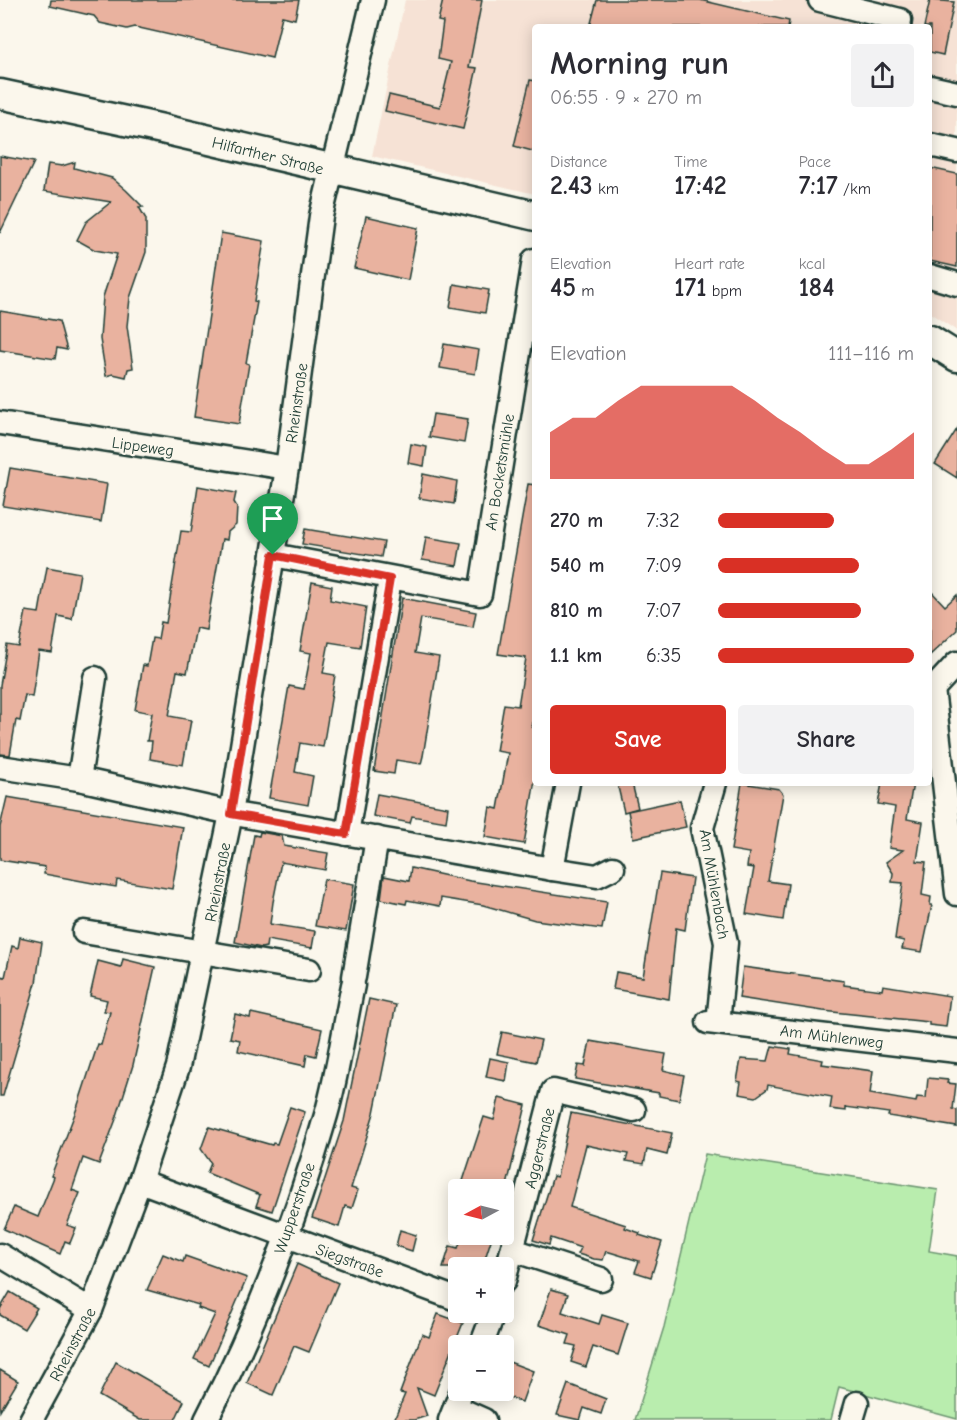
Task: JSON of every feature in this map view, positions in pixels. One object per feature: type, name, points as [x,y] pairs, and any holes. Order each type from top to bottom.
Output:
[{"type":"main road","name":"Hilfarther Straße","points":[[0,94],[158,128],[532,215]]},
{"type":"main road","points":[[932,341],[957,357]]},
{"type":"street","name":"Rheinstraße","points":[[31,1420],[91,1310],[140,1181],[178,1066],[231,814],[287,468],[321,216],[373,0]]},
{"type":"street","points":[[820,0],[900,23]]},
{"type":"street","points":[[932,87],[957,93]]},
{"type":"street","points":[[932,145],[957,151]]},
{"type":"street","name":"An Bocketsmühle","points":[[273,555],[390,579],[480,594],[532,272]]},
{"type":"street","points":[[932,277],[957,284]]},
{"type":"street","name":"Lippeweg","points":[[0,423],[287,468]]},
{"type":"street","points":[[346,834],[390,579]]},
{"type":"street","points":[[957,663],[932,688],[957,894]]},
{"type":"street","points":[[79,779],[95,678]]},
{"type":"street","points":[[0,767],[79,779],[231,814],[346,834],[377,837],[552,869],[597,876],[614,868]]},
{"type":"street","points":[[552,869],[567,786]]},
{"type":"street","name":"Am Mühlenbach","points":[[713,1023],[726,943],[702,828],[714,786]]},
{"type":"street","name":"Wupperstraße","points":[[206,1420],[233,1368],[286,1236],[327,1113],[353,981],[377,837]]},
{"type":"street","points":[[84,932],[309,970]]},
{"type":"street","name":"Am Mühlenweg","points":[[713,1023],[957,1051]]},
{"type":"street","name":"Aggerstraße","points":[[511,1257],[553,1091],[634,1110]]},
{"type":"street","name":"Siegstraße","points":[[140,1181],[448,1296]]},
{"type":"street","points":[[513,1250],[601,1280]]},
{"type":"street","points":[[0,1255],[91,1310]]},
{"type":"street","points":[[456,1406],[484,1420]]},
{"type":"shaded area","points":[[405,0],[957,0],[957,331],[932,314],[932,24],[532,24],[532,193],[372,156]]},
{"type":"green space","points":[[705,1154],[938,1190],[929,1251],[957,1256],[957,1419],[839,1387],[831,1420],[635,1420],[664,1327]]},
{"type":"building","points":[[51,0],[299,0],[295,19],[282,16],[272,58],[135,27],[127,29],[100,23],[94,16],[50,6]]},
{"type":"building","points":[[443,0],[482,0],[469,67],[477,68],[463,129],[385,111],[389,95],[440,107],[451,62],[438,59],[443,22],[438,21]]},
{"type":"building","points":[[597,0],[700,0],[789,21],[788,24],[591,24]]},
{"type":"building","points":[[930,0],[954,2],[943,55],[932,52],[932,24],[925,24]]},
{"type":"building","points":[[530,80],[532,80],[532,151],[514,146]]},
{"type":"building","points":[[0,156],[34,162],[0,233]]},
{"type":"building","points":[[75,162],[74,168],[112,178],[143,207],[139,207],[146,219],[146,252],[130,298],[127,326],[133,368],[128,369],[126,377],[113,374],[106,376],[100,339],[103,297],[117,254],[95,250],[77,240],[86,222],[111,202],[44,191],[48,164],[62,166]]},
{"type":"building","points":[[932,168],[957,174],[957,267],[932,261]]},
{"type":"building","points":[[366,216],[418,228],[408,280],[354,268]]},
{"type":"building","points":[[221,233],[264,241],[239,424],[194,417]]},
{"type":"building","points":[[454,284],[489,290],[485,313],[450,307]]},
{"type":"building","points":[[0,311],[59,321],[67,350],[57,348],[55,359],[0,350]]},
{"type":"building","points":[[444,344],[479,350],[475,374],[440,368]]},
{"type":"building","points":[[433,414],[468,419],[464,443],[429,437]]},
{"type":"building","points":[[957,429],[957,478],[935,464]]},
{"type":"building","points":[[411,444],[427,447],[424,466],[408,463]]},
{"type":"building","points":[[10,468],[107,484],[101,522],[3,506]]},
{"type":"building","points":[[423,474],[457,481],[454,504],[419,498]]},
{"type":"building","points":[[528,484],[532,484],[532,786],[534,786],[524,844],[485,837],[490,807],[498,809],[508,753],[496,751],[504,704],[518,706],[526,658],[498,654]]},
{"type":"building","points":[[198,486],[236,493],[234,502],[237,507],[236,525],[228,532],[227,540],[222,539],[206,630],[196,628],[187,673],[177,671],[169,716],[191,720],[183,765],[150,759],[152,741],[147,741],[152,713],[135,710],[143,665],[147,666],[152,638],[158,639],[161,622],[166,623],[181,531],[191,532]]},
{"type":"building","points":[[305,529],[384,542],[381,557],[302,544]]},
{"type":"building","points":[[426,537],[461,543],[457,566],[422,560]]},
{"type":"building","points":[[47,567],[80,573],[72,619],[58,616],[52,653],[39,651],[32,697],[25,695],[20,721],[16,720],[10,755],[0,754],[0,685],[7,645],[19,647],[26,611],[39,613]]},
{"type":"building","points":[[312,582],[332,586],[330,600],[366,607],[360,647],[329,642],[323,673],[335,675],[323,747],[300,743],[295,772],[313,776],[308,805],[269,798],[289,686],[304,689],[311,653],[300,651]]},
{"type":"building","points":[[932,592],[945,606],[957,595],[957,630],[932,653]]},
{"type":"building","points":[[402,598],[476,612],[473,627],[421,618],[415,653],[439,657],[423,756],[421,764],[396,760],[394,774],[374,771]]},
{"type":"building","points":[[618,786],[633,786],[638,808],[624,812]]},
{"type":"building","points":[[742,786],[779,789],[783,794],[768,881],[788,884],[783,920],[746,914],[754,868],[747,867],[749,853],[731,850]]},
{"type":"building","points":[[881,786],[912,786],[907,819],[923,822],[917,861],[926,862],[922,895],[931,897],[930,905],[932,905],[922,952],[902,949],[904,941],[895,939],[903,883],[892,882],[893,873],[886,862],[903,850],[889,848],[895,807],[878,804]]},
{"type":"building","points":[[377,794],[448,807],[446,822],[412,816],[410,823],[373,816]]},
{"type":"building","points":[[7,797],[183,827],[172,889],[117,880],[116,887],[98,884],[44,874],[45,867],[0,860],[0,827]]},
{"type":"building","points":[[680,800],[686,827],[633,838],[628,811]]},
{"type":"building","points":[[260,832],[282,836],[284,846],[328,853],[325,870],[281,862],[273,902],[270,924],[315,931],[312,948],[267,940],[266,947],[261,948],[235,942],[254,835],[259,836]]},
{"type":"building","points":[[411,868],[470,881],[607,902],[602,929],[535,920],[483,905],[441,898],[440,906],[407,900],[406,904],[381,899],[384,876],[409,881]]},
{"type":"building","points":[[660,873],[692,878],[685,930],[676,928],[669,999],[613,989],[616,972],[643,977]]},
{"type":"building","points":[[324,879],[354,884],[346,931],[315,926]]},
{"type":"building","points":[[20,937],[42,942],[36,983],[3,1096],[0,1096],[0,976],[5,977],[12,946],[18,948]]},
{"type":"building","points":[[123,959],[155,967],[133,1065],[116,1119],[99,1164],[83,1158],[72,1190],[80,1193],[67,1225],[76,1228],[70,1243],[65,1241],[60,1254],[4,1229],[14,1207],[38,1217],[54,1177],[51,1176],[98,1044],[101,1045],[110,1012],[104,1011],[107,1000],[90,996],[98,961],[121,967]]},
{"type":"building","points":[[743,967],[844,981],[844,985],[882,990],[883,985],[950,996],[946,1027],[929,1025],[929,1022],[823,1011],[739,998]]},
{"type":"building","points":[[369,999],[396,1005],[374,1113],[351,1188],[358,1190],[352,1208],[345,1206],[339,1227],[312,1218],[344,1121]]},
{"type":"building","points":[[251,1013],[322,1029],[316,1056],[307,1054],[305,1066],[238,1051],[240,1040],[230,1038],[235,1014],[250,1018]]},
{"type":"building","points":[[502,1032],[541,1040],[536,1062],[497,1054]]},
{"type":"building","points":[[590,1041],[666,1054],[663,1070],[684,1075],[679,1100],[659,1096],[659,1093],[575,1079],[578,1065],[585,1066]]},
{"type":"building","points":[[772,1046],[791,1049],[790,1054],[823,1060],[822,1064],[873,1071],[870,1094],[916,1102],[917,1097],[926,1098],[928,1078],[948,1080],[947,1083],[956,1084],[953,1109],[957,1110],[957,1127],[888,1116],[889,1113],[846,1107],[846,1111],[830,1109],[832,1097],[768,1085],[767,1089],[756,1097],[739,1094],[741,1082],[737,1081],[741,1059],[768,1061]]},
{"type":"building","points":[[490,1058],[509,1062],[506,1081],[486,1077]]},
{"type":"building","points":[[499,1098],[526,1105],[509,1179],[464,1179],[484,1117],[494,1120]]},
{"type":"building","points":[[290,1107],[305,1112],[272,1211],[256,1206],[260,1195],[207,1173],[211,1163],[201,1149],[209,1127],[272,1145],[277,1144]]},
{"type":"building","points":[[571,1113],[672,1133],[667,1155],[647,1150],[644,1164],[626,1161],[628,1154],[586,1145],[570,1207],[626,1225],[625,1228],[640,1233],[639,1235],[662,1242],[651,1277],[635,1272],[639,1261],[606,1251],[603,1260],[594,1259],[578,1254],[581,1248],[551,1238],[549,1245],[533,1240],[553,1176],[557,1177]]},
{"type":"building","points":[[400,1230],[416,1235],[412,1251],[396,1246]]},
{"type":"building","points":[[459,1245],[489,1245],[486,1257],[448,1257],[448,1268],[443,1268],[450,1246],[458,1248]]},
{"type":"building","points":[[163,1254],[183,1262],[185,1256],[247,1278],[209,1366],[194,1359],[215,1314],[198,1308],[199,1305],[147,1290]]},
{"type":"building","points":[[297,1264],[338,1283],[309,1352],[294,1346],[273,1395],[247,1383]]},
{"type":"building","points":[[551,1289],[568,1294],[562,1312],[599,1324],[602,1315],[628,1323],[618,1355],[593,1347],[586,1367],[571,1362],[576,1346],[567,1344],[570,1335],[539,1325]]},
{"type":"building","points":[[10,1292],[37,1308],[24,1329],[0,1315],[0,1309]]},
{"type":"building","points":[[438,1314],[448,1318],[448,1323],[463,1323],[458,1335],[448,1335],[448,1360],[434,1395],[417,1388],[427,1416],[414,1420],[394,1420],[405,1394],[400,1393],[422,1334],[429,1337]]},
{"type":"building","points":[[116,1362],[184,1401],[175,1420],[140,1420],[99,1396]]},
{"type":"building","points":[[514,1364],[533,1371],[522,1402],[514,1399]]},
{"type":"building","points":[[0,1370],[18,1381],[0,1411]]},
{"type":"building","points":[[568,1384],[606,1399],[601,1414],[584,1408],[580,1420],[557,1415]]},
{"type":"route","points":[[273,555],[390,579],[346,834],[231,814],[273,555]]}]
